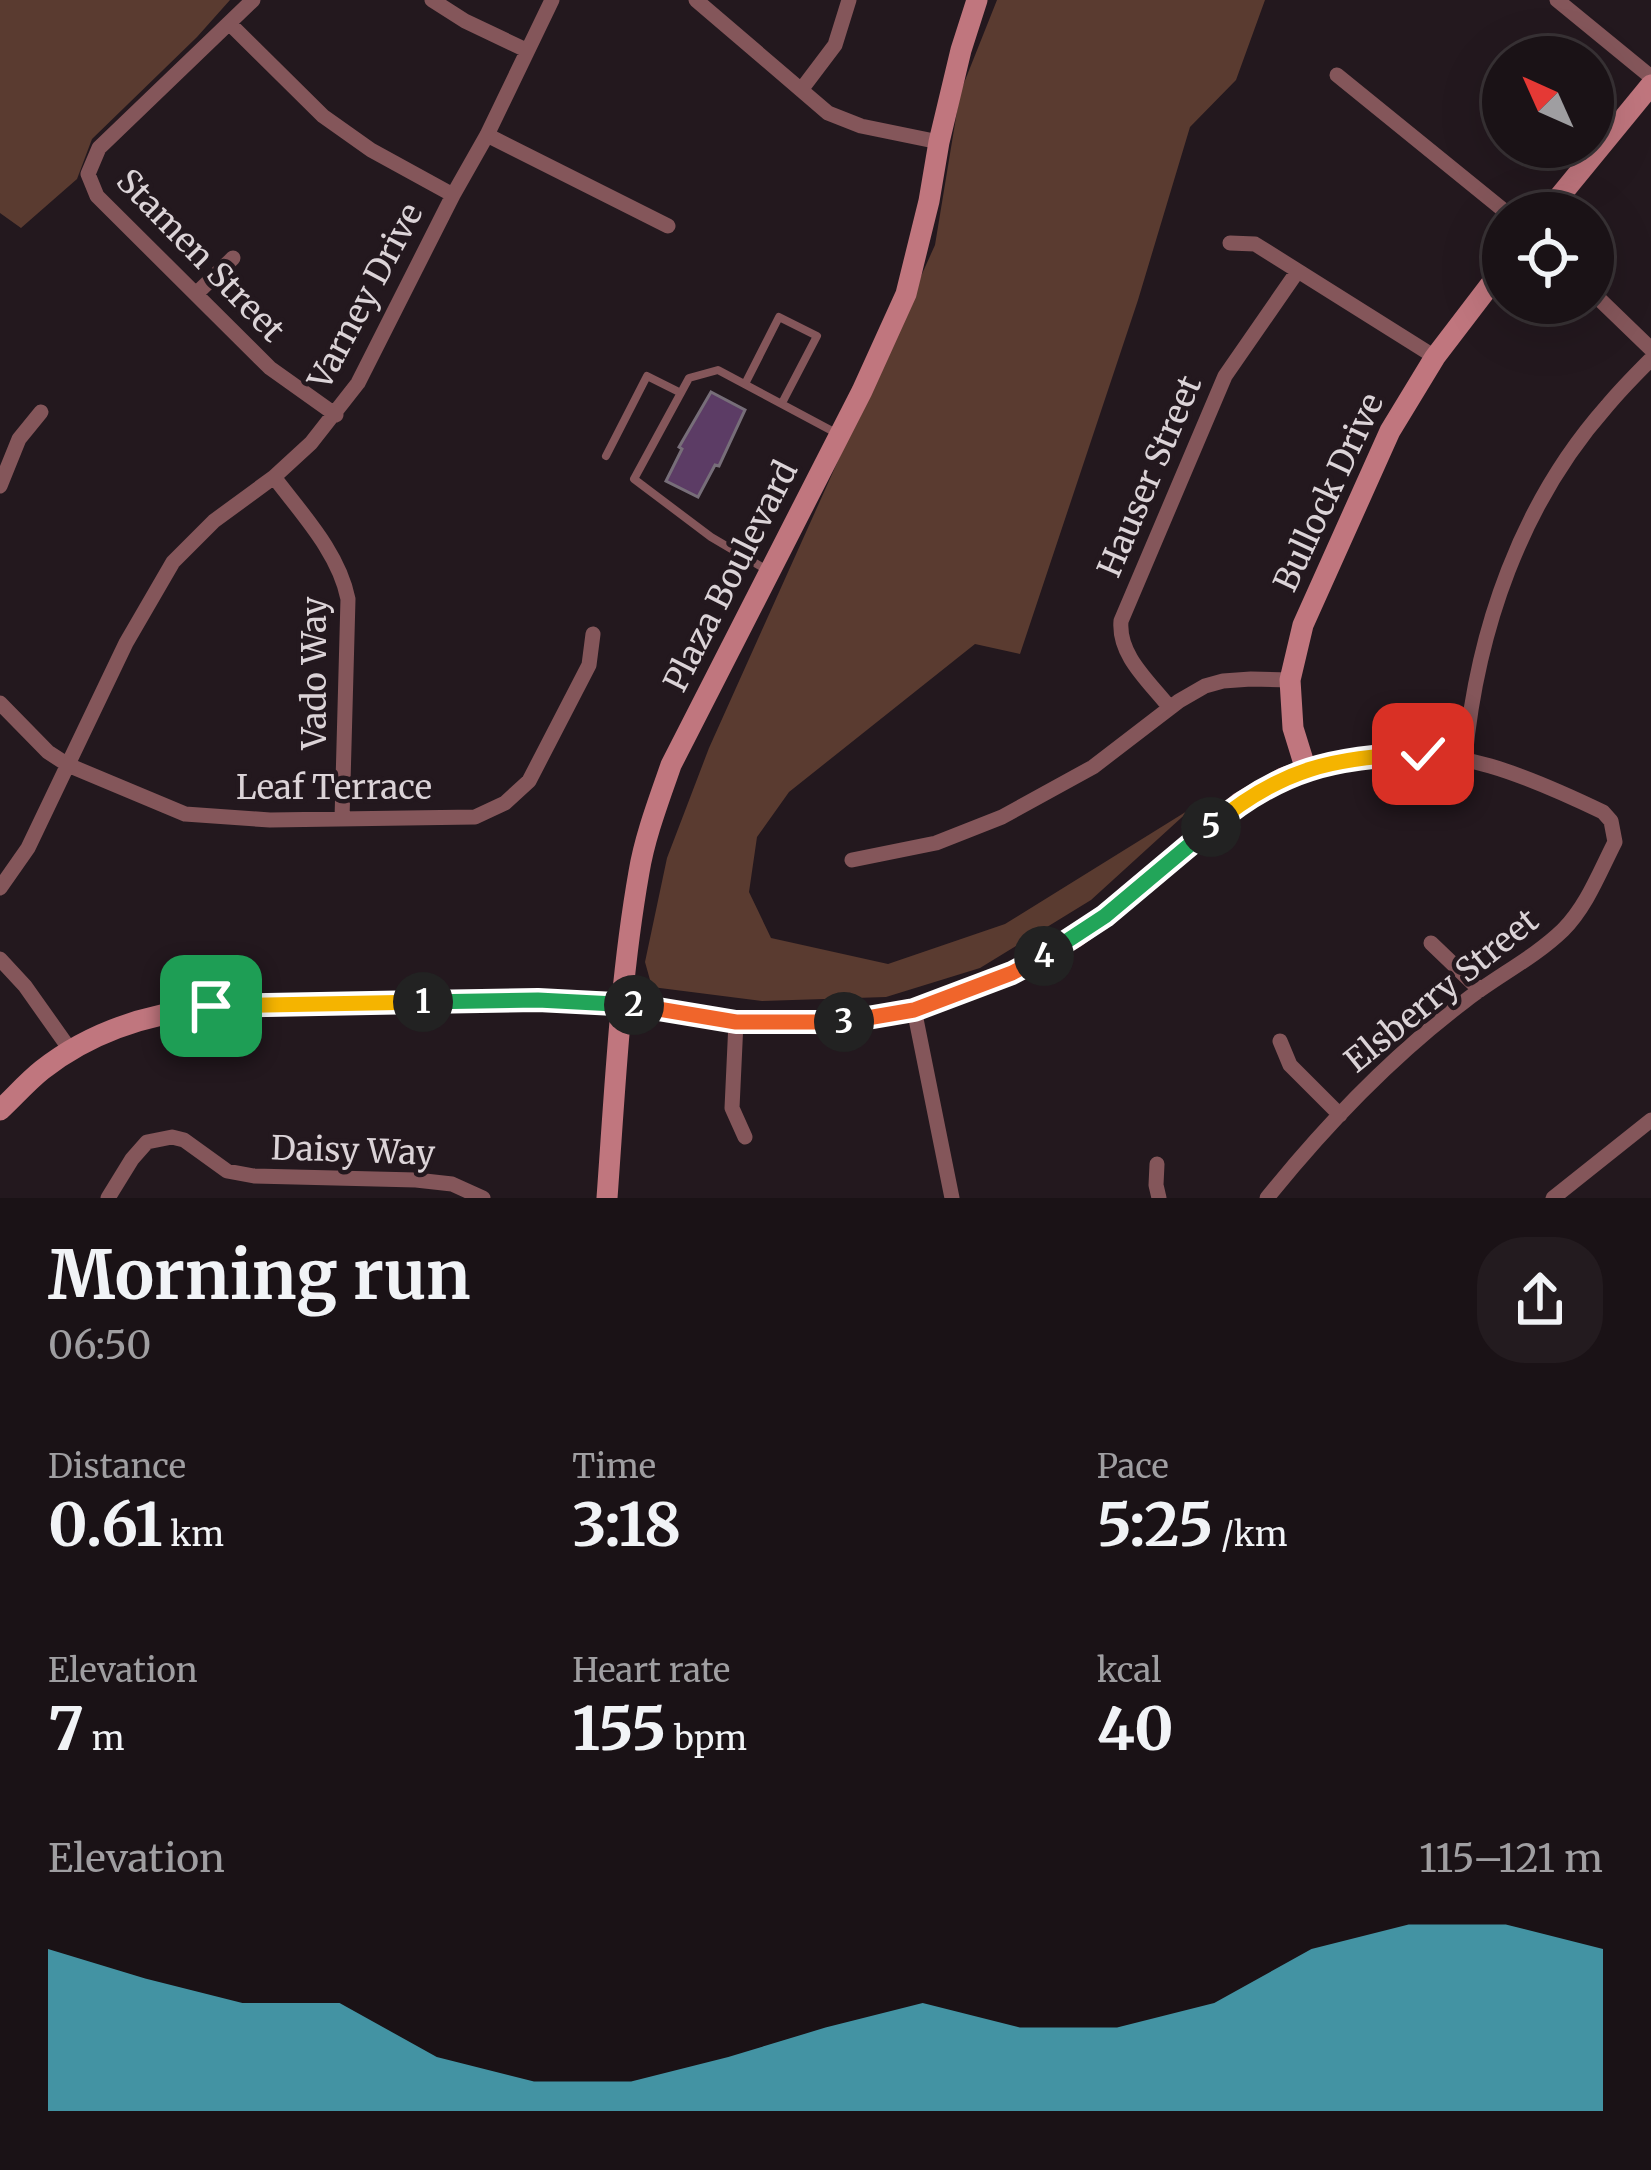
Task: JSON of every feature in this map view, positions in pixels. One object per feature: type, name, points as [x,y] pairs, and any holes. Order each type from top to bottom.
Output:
[{"type":"main road","name":"Plaza Boulevard","points":[[607,1198],[622,1003],[639,868],[659,801],[671,765],[907,294],[939,142],[977,0]]},
{"type":"main road","points":[[1563,192],[1651,81]]},
{"type":"main road","name":"Bullock Drive","points":[[1306,770],[1293,728],[1290,680],[1303,625],[1390,431],[1435,356],[1482,295]]},
{"type":"main road","points":[[0,1110],[41,1071],[109,1031],[172,1011],[211,1006],[538,1000],[622,1003],[736,1022],[834,1024],[914,1010],[1042,957],[1105,916],[1239,802],[1306,770]]},
{"type":"street","points":[[253,0],[229,23],[323,116],[371,150],[453,195]]},
{"type":"street","points":[[432,0],[526,50]]},
{"type":"street","name":"Varney Drive","points":[[0,888],[28,848],[126,644],[172,562],[214,521],[311,443],[358,383],[552,0]]},
{"type":"street","points":[[696,0],[828,113],[861,126],[939,142]]},
{"type":"street","points":[[801,91],[835,45],[849,0]]},
{"type":"street","points":[[1557,0],[1651,81]]},
{"type":"street","name":"Stamen Street","points":[[229,23],[100,148],[88,174],[97,196],[269,368],[336,415]]},
{"type":"street","points":[[1337,75],[1482,193]]},
{"type":"street","points":[[487,135],[668,226]]},
{"type":"street","points":[[1230,243],[1256,244],[1435,356]]},
{"type":"street","points":[[196,294],[233,258]]},
{"type":"street","name":"Hauser Street","points":[[1171,708],[1124,650],[1121,621],[1225,376],[1297,272]]},
{"type":"street","points":[[1614,313],[1651,349]]},
{"type":"street","points":[[1306,770],[1373,755],[1466,758],[1473,692],[1488,627],[1524,533],[1587,430],[1651,359]]},
{"type":"street","points":[[0,486],[19,439],[41,412]]},
{"type":"street","name":"Vado Way","points":[[274,477],[344,577],[342,819]]},
{"type":"street","name":"Leaf Terrace","points":[[0,704],[48,752],[68,765],[185,814],[244,819],[475,817],[514,797],[535,771],[590,664],[592,634]]},
{"type":"street","points":[[852,860],[936,844],[1002,817],[1093,766],[1205,686],[1223,681],[1290,680]]},
{"type":"street","name":"Elsberry Street","points":[[1268,1198],[1340,1114],[1410,1047],[1572,920],[1616,842],[1604,812],[1520,775],[1466,758]]},
{"type":"street","points":[[1431,943],[1480,990]]},
{"type":"street","points":[[0,958],[71,1051]]},
{"type":"street","points":[[914,1010],[952,1198]]},
{"type":"street","points":[[736,1022],[732,1108],[745,1137]]},
{"type":"street","points":[[1280,1041],[1290,1065],[1340,1114]]},
{"type":"street","points":[[1552,1198],[1651,1120]]},
{"type":"street","name":"Daisy Way","points":[[108,1198],[147,1142],[172,1137],[184,1140],[227,1171],[286,1178],[416,1180],[452,1184],[483,1198]]},
{"type":"street","points":[[1157,1164],[1160,1198]]},
{"type":"street","points":[[286,1178],[287,1198]]},
{"type":"lane","points":[[746,384],[779,317],[817,336],[782,403]]},
{"type":"lane","points":[[768,571],[711,537],[634,479],[689,378],[718,370],[839,435]]},
{"type":"lane","points":[[606,456],[647,376],[681,393]]},
{"type":"shaded area","points":[[0,0],[230,0],[92,139],[77,179],[21,228],[0,213]]},
{"type":"shaded area","points":[[997,0],[1265,0],[1236,80],[1190,127],[1138,300],[1020,654],[975,644],[789,792],[757,837],[749,892],[771,938],[888,964],[1005,924],[1192,808],[1091,900],[980,968],[886,997],[762,1001],[652,987],[645,962],[667,858],[709,748],[935,245],[960,93]]},
{"type":"building","points":[[711,392],[745,410],[719,466],[715,465],[698,497],[666,481],[679,447]]},
{"type":"route","points":[[211,1006],[538,1000],[622,1003],[736,1022],[834,1024],[914,1010],[1012,973],[1076,937],[1239,802],[1283,778],[1373,755],[1423,754]]}]
